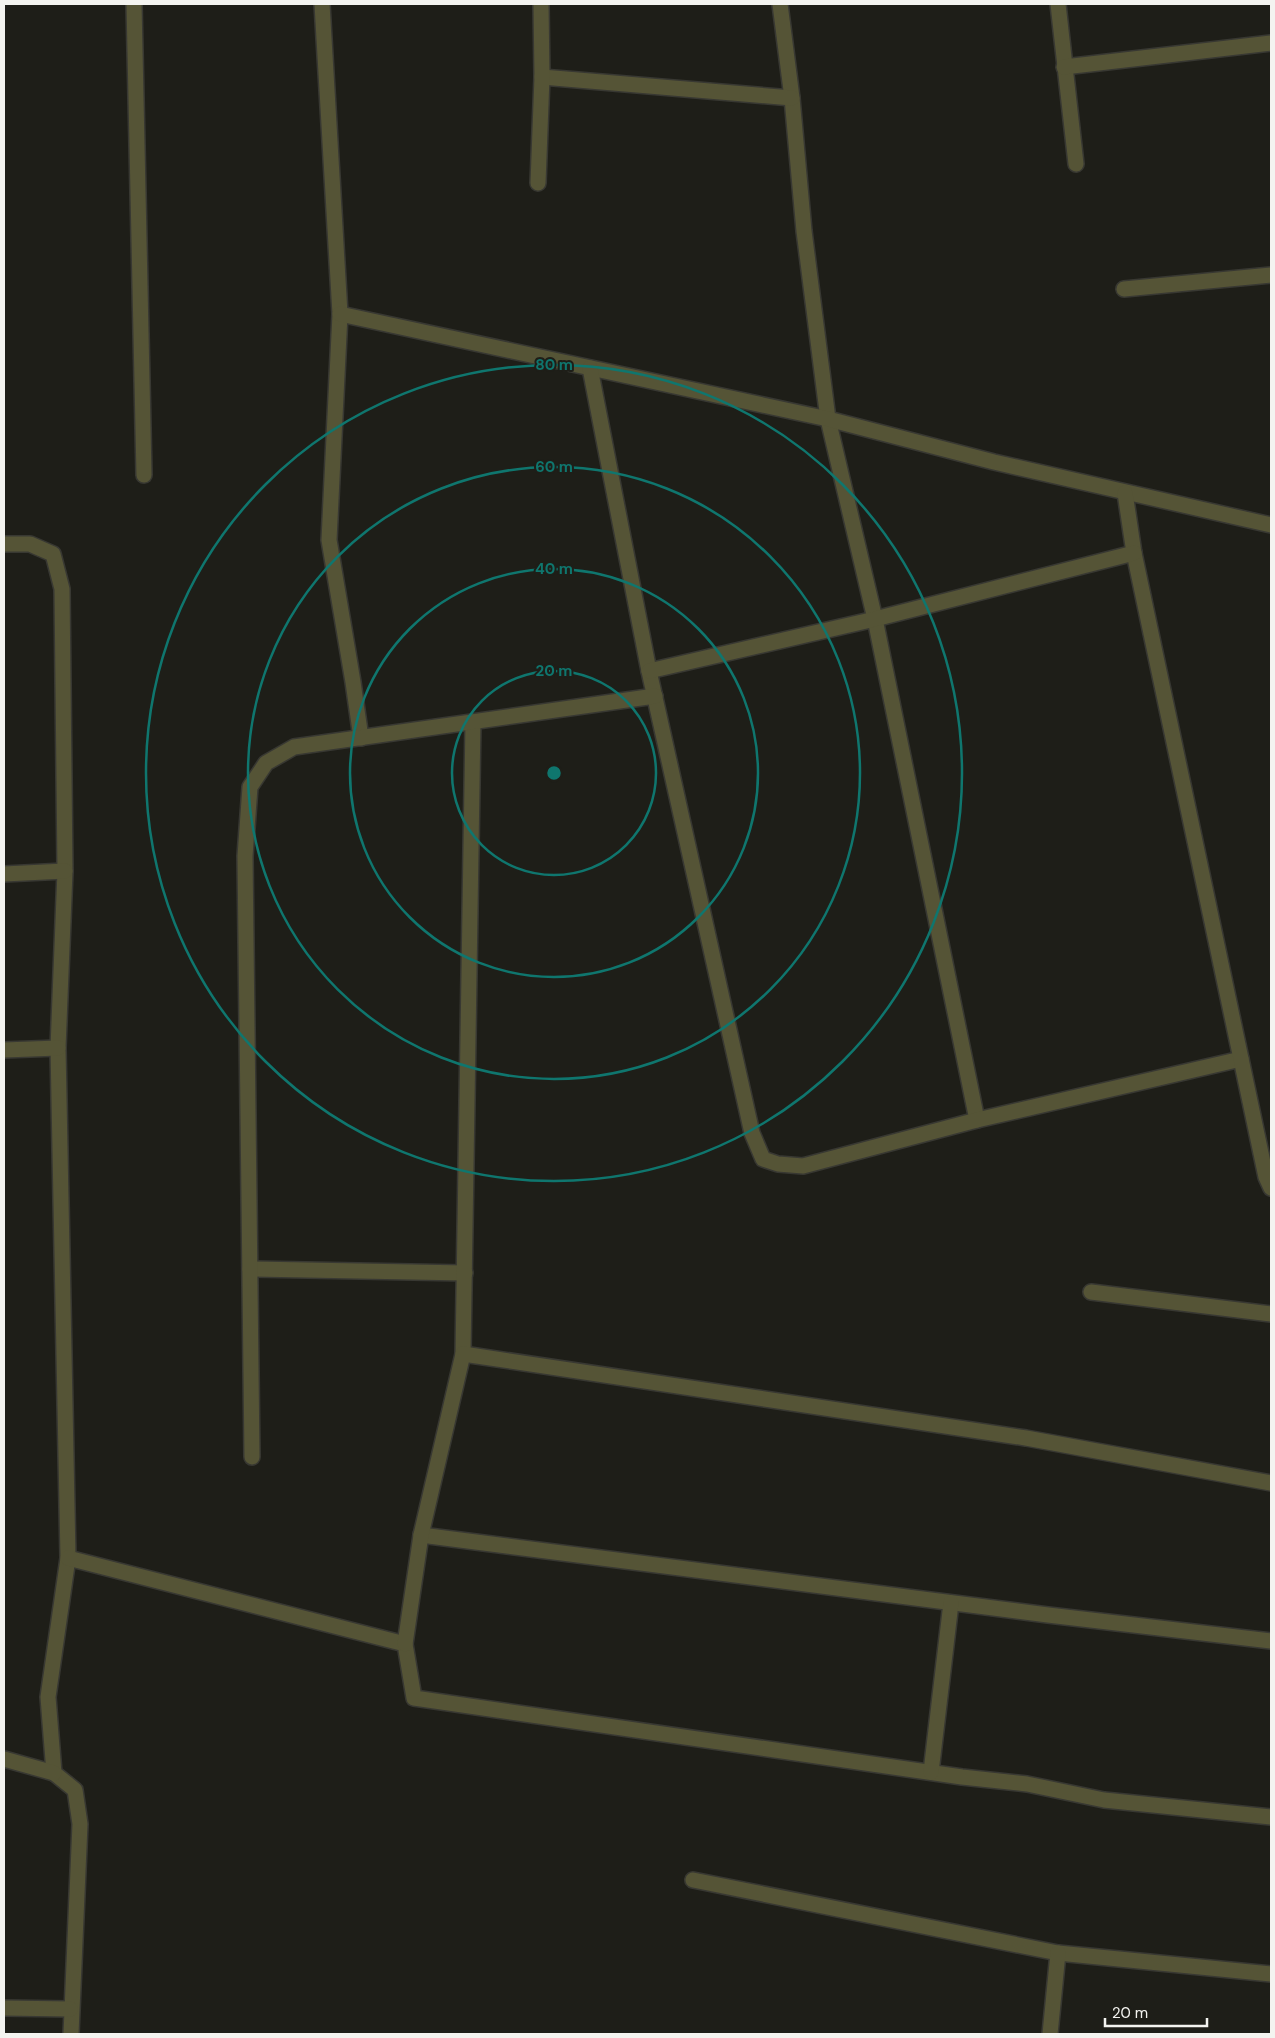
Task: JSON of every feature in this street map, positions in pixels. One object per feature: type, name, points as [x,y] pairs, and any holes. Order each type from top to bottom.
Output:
[{"type":"street","points":[[134,4],[144,474]]},
{"type":"street","points":[[322,4],[340,314],[329,540],[361,738]]},
{"type":"street","points":[[538,183],[542,77],[541,4]]},
{"type":"street","points":[[780,4],[792,98],[804,230],[828,418],[875,619],[977,1120]]},
{"type":"street","points":[[1058,4],[1076,164]]},
{"type":"street","points":[[1064,67],[1271,43]]},
{"type":"street","points":[[542,77],[792,98]]},
{"type":"street","points":[[1124,289],[1271,275]]},
{"type":"street","points":[[340,314],[828,418],[994,462],[1271,525]]},
{"type":"street","points":[[590,368],[649,671],[752,1133],[763,1158],[778,1164],[803,1166],[977,1120],[1241,1060]]},
{"type":"street","points":[[1125,493],[1134,553],[1266,1177],[1271,1188]]},
{"type":"street","points":[[4,544],[30,544],[53,554],[62,589],[65,871],[58,1048],[68,1558],[48,1697],[54,1773]]},
{"type":"street","points":[[649,671],[875,619],[1134,553]]},
{"type":"street","points":[[252,1456],[244,856],[250,787],[266,763],[294,747],[655,696]]},
{"type":"street","points":[[473,722],[463,1354],[421,1535],[404,1644],[414,1698],[1027,1784],[1104,1800],[1271,1817]]},
{"type":"street","points":[[4,874],[65,871]]},
{"type":"street","points":[[4,1050],[58,1048]]},
{"type":"street","points":[[250,1270],[464,1273]]},
{"type":"street","points":[[1091,1292],[1271,1314]]},
{"type":"street","points":[[463,1354],[1026,1438],[1271,1483]]},
{"type":"street","points":[[421,1535],[951,1603],[1271,1641]]},
{"type":"street","points":[[68,1558],[404,1644]]},
{"type":"street","points":[[931,1772],[951,1603]]},
{"type":"street","points":[[4,1759],[54,1773],[75,1790],[80,1824],[70,2034]]},
{"type":"street","points":[[693,1880],[1058,1953],[1271,1974]]},
{"type":"street","points":[[1050,2034],[1058,1953]]},
{"type":"street","points":[[4,2008],[70,2009]]}]
